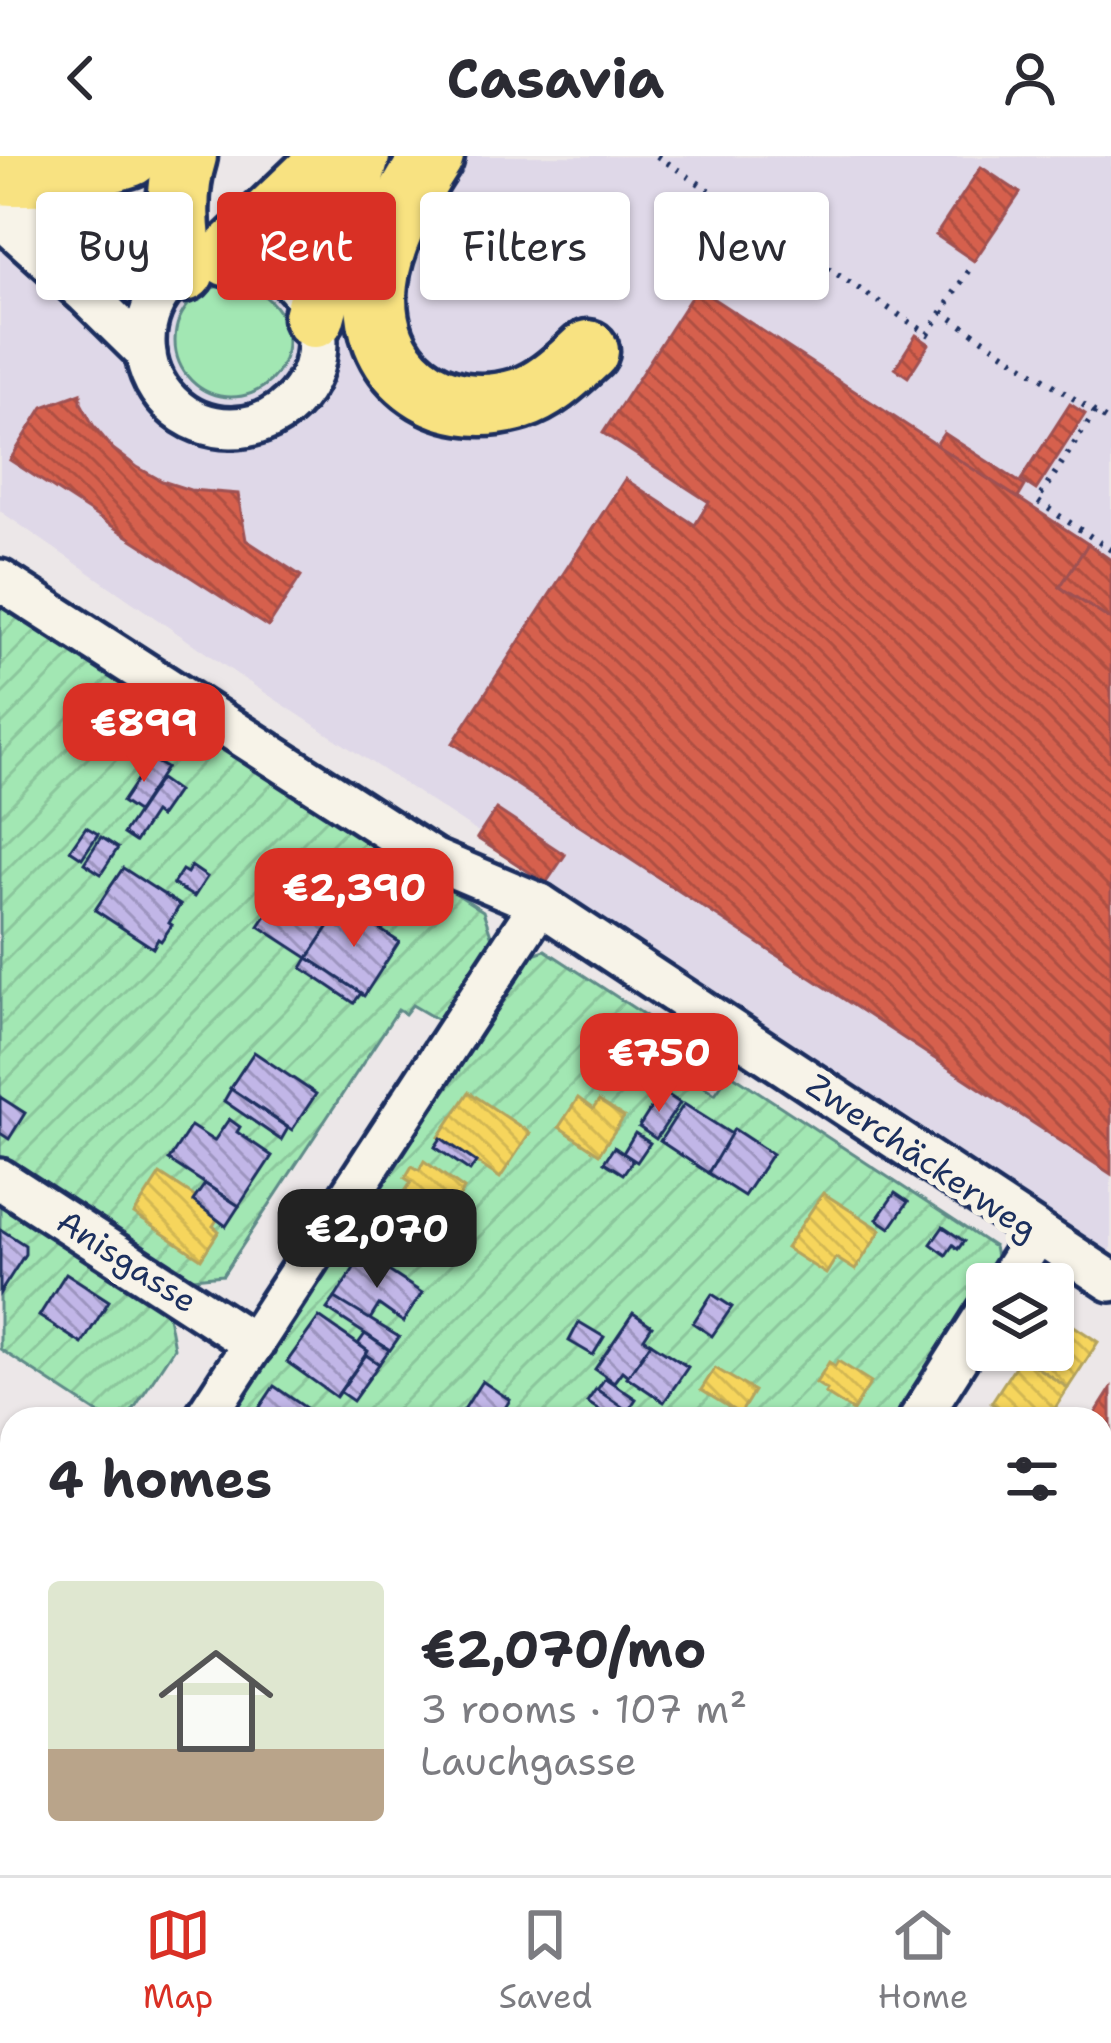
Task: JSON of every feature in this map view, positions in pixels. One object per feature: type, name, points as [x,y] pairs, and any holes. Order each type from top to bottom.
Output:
[{"type":"main road","points":[[0,174],[37,177],[89,170],[130,156]]},
{"type":"main road","points":[[186,156],[179,178],[178,232],[194,270],[334,156]]},
{"type":"main road","points":[[349,192],[359,156]]},
{"type":"main road","points":[[369,192],[398,156]]},
{"type":"main road","points":[[433,156],[384,248],[376,286],[378,322],[391,356],[408,380],[440,400],[479,407],[523,398],[588,351]]},
{"type":"main road","points":[[314,317],[319,300]]},
{"type":"street","points":[[0,185],[105,255],[194,270],[266,263],[282,272],[307,299],[314,317],[316,361],[309,380],[285,410],[266,422],[221,428],[199,422],[179,411],[152,375],[146,328],[154,303],[194,270]]},
{"type":"street","points":[[0,218],[146,353]]},
{"type":"street","name":"Zwerchäckerweg","points":[[0,580],[433,859],[540,904],[1111,1281]]},
{"type":"street","points":[[212,1407],[540,904]]},
{"type":"street","name":"Anisgasse","points":[[0,1179],[254,1344]]},
{"type":"street","points":[[1018,1263],[1037,1234]]},
{"type":"street","points":[[927,1407],[966,1345]]},
{"type":"path","points":[[657,156],[712,192]]},
{"type":"path","points":[[829,269],[928,334],[970,268]]},
{"type":"path","points":[[942,312],[1111,423]]},
{"type":"path","points":[[1095,412],[1036,501],[1111,550]]},
{"type":"shaded area","points":[[0,156],[31,156],[95,192],[36,192],[36,300],[193,300],[193,247],[217,261],[217,300],[287,300],[337,328],[361,300],[396,300],[396,259],[420,220],[420,300],[630,300],[630,192],[435,192],[455,156],[1111,157],[1111,1254],[477,838],[479,833],[0,511]]},
{"type":"green space","points":[[217,287],[217,300],[268,300],[286,330],[286,352],[277,372],[262,387],[242,396],[220,396],[200,387],[185,372],[176,352],[176,330],[185,310]]},
{"type":"green space","points":[[0,598],[483,911],[492,938],[438,1020],[412,1005],[405,1014],[398,1010],[223,1275],[183,1279],[0,1159]]},
{"type":"green space","points":[[545,950],[692,1046],[678,1069],[715,1094],[730,1073],[994,1247],[997,1262],[966,1263],[966,1309],[902,1407],[229,1407],[533,954]]},
{"type":"green space","points":[[0,1197],[166,1305],[174,1348],[135,1407],[89,1407],[0,1349]]},
{"type":"building: Homes","points":[[469,1092],[530,1133],[500,1178],[439,1137]]},
{"type":"building: Homes","points":[[578,1098],[593,1109],[599,1101],[624,1117],[599,1154],[559,1127]]},
{"type":"building: Homes","points":[[424,1161],[464,1189],[452,1209],[439,1201],[429,1217],[400,1200],[411,1182],[405,1178],[412,1166],[419,1170]]},
{"type":"building: Homes","points":[[160,1174],[218,1218],[213,1226],[219,1231],[201,1259],[134,1214]]},
{"type":"building: Homes","points":[[823,1193],[881,1230],[855,1270],[836,1258],[826,1274],[786,1248]]},
{"type":"building: Homes","points":[[1074,1326],[1098,1342],[1068,1388],[1042,1371],[1074,1371]]},
{"type":"building: Homes","points":[[838,1361],[871,1382],[855,1407],[847,1407],[816,1383],[829,1362],[835,1366]]},
{"type":"building: Homes","points":[[715,1368],[754,1391],[744,1407],[729,1407],[701,1390]]},
{"type":"building: Homes","points":[[1012,1371],[1042,1371],[1068,1388],[1056,1407],[997,1407],[991,1403]]},
{"type":"building: Shops","points":[[981,167],[1020,193],[974,261],[936,235]]},
{"type":"building: Shops","points":[[689,300],[715,300],[1088,544],[1060,587],[1111,620],[1111,1174],[453,743],[625,479],[695,525],[709,502],[603,433]]},
{"type":"building: Shops","points":[[916,335],[929,344],[908,377],[895,368]]},
{"type":"building: Shops","points":[[81,393],[93,425],[137,467],[190,490],[238,494],[246,540],[301,576],[268,627],[10,460],[43,407]]},
{"type":"building: Shops","points":[[1070,404],[1085,414],[1036,490],[1021,480]]},
{"type":"building: Shops","points":[[944,433],[1025,486],[1018,498],[936,445]]},
{"type":"building: Shops","points":[[1088,544],[1111,560],[1111,620],[1060,587]]},
{"type":"building: Shops","points":[[496,809],[565,855],[546,883],[477,838]]},
{"type":"building: Shops","points":[[1111,1389],[1111,1407],[1100,1407]]},
{"type":"building: Other","points":[[151,759],[166,768],[137,812],[122,802]]},
{"type":"building: Other","points":[[160,779],[177,791],[159,817],[154,813],[135,842],[123,834]]},
{"type":"building: Other","points":[[86,827],[98,834],[82,858],[70,850]]},
{"type":"building: Other","points":[[101,837],[118,848],[101,874],[84,863]]},
{"type":"building: Other","points":[[191,866],[207,877],[194,897],[173,884]]},
{"type":"building: Other","points":[[123,868],[180,905],[172,925],[153,948],[95,910]]},
{"type":"building: Other","points":[[294,873],[343,905],[308,958],[259,926],[279,882],[285,887]]},
{"type":"building: Other","points":[[343,905],[399,942],[364,996],[308,958]]},
{"type":"building: Other","points":[[308,958],[361,993],[354,1003],[302,968]]},
{"type":"building: Other","points":[[254,1052],[316,1094],[292,1130],[230,1088]]},
{"type":"building: Other","points":[[231,1089],[288,1128],[281,1140],[224,1101]]},
{"type":"building: Other","points":[[662,1091],[680,1103],[656,1139],[639,1127]]},
{"type":"building: Other","points":[[0,1097],[25,1113],[9,1139],[0,1133]]},
{"type":"building: Other","points":[[684,1104],[733,1135],[708,1173],[660,1141]]},
{"type":"building: Other","points":[[229,1119],[240,1127],[237,1132],[272,1156],[239,1206],[169,1160],[191,1126],[214,1141]]},
{"type":"building: Other","points":[[734,1129],[772,1154],[744,1196],[708,1173]]},
{"type":"building: Other","points":[[635,1133],[650,1143],[637,1162],[623,1153]]},
{"type":"building: Other","points":[[441,1138],[476,1162],[470,1171],[435,1147]]},
{"type":"building: Other","points":[[614,1147],[633,1160],[623,1174],[604,1162]]},
{"type":"building: Other","points":[[205,1184],[239,1206],[226,1226],[193,1201]]},
{"type":"building: Other","points":[[895,1193],[908,1202],[890,1228],[877,1219]]},
{"type":"building: Other","points":[[400,1200],[428,1216],[420,1230],[393,1213]]},
{"type":"building: Other","points":[[943,1227],[964,1241],[946,1255],[931,1244]]},
{"type":"building: Other","points":[[0,1229],[25,1245],[25,1254],[0,1293]]},
{"type":"building: Other","points":[[363,1254],[422,1293],[403,1322],[379,1305],[369,1321],[335,1298]]},
{"type":"building: Other","points":[[66,1273],[109,1301],[82,1344],[39,1316]]},
{"type":"building: Other","points":[[712,1294],[732,1307],[712,1336],[693,1323]]},
{"type":"building: Other","points":[[335,1298],[399,1337],[390,1350],[327,1309]]},
{"type":"building: Other","points":[[633,1313],[652,1326],[644,1338],[651,1343],[628,1376],[622,1371],[614,1382],[595,1369]]},
{"type":"building: Other","points":[[319,1317],[368,1351],[336,1397],[287,1362]]},
{"type":"building: Other","points":[[579,1322],[604,1337],[593,1355],[569,1341]]},
{"type":"building: Other","points":[[365,1334],[389,1350],[379,1364],[358,1344]]},
{"type":"building: Other","points":[[651,1343],[688,1367],[664,1402],[627,1377]]},
{"type":"building: Other","points":[[366,1355],[379,1364],[353,1401],[340,1392]]},
{"type":"building: Other","points":[[605,1378],[636,1399],[631,1407],[622,1407],[597,1390]]},
{"type":"building: Other","points":[[482,1381],[510,1400],[506,1407],[466,1407]]},
{"type":"building: Other","points":[[274,1386],[304,1407],[260,1407]]},
{"type":"building: Other","points":[[596,1389],[622,1407],[595,1407],[587,1402]]}]
